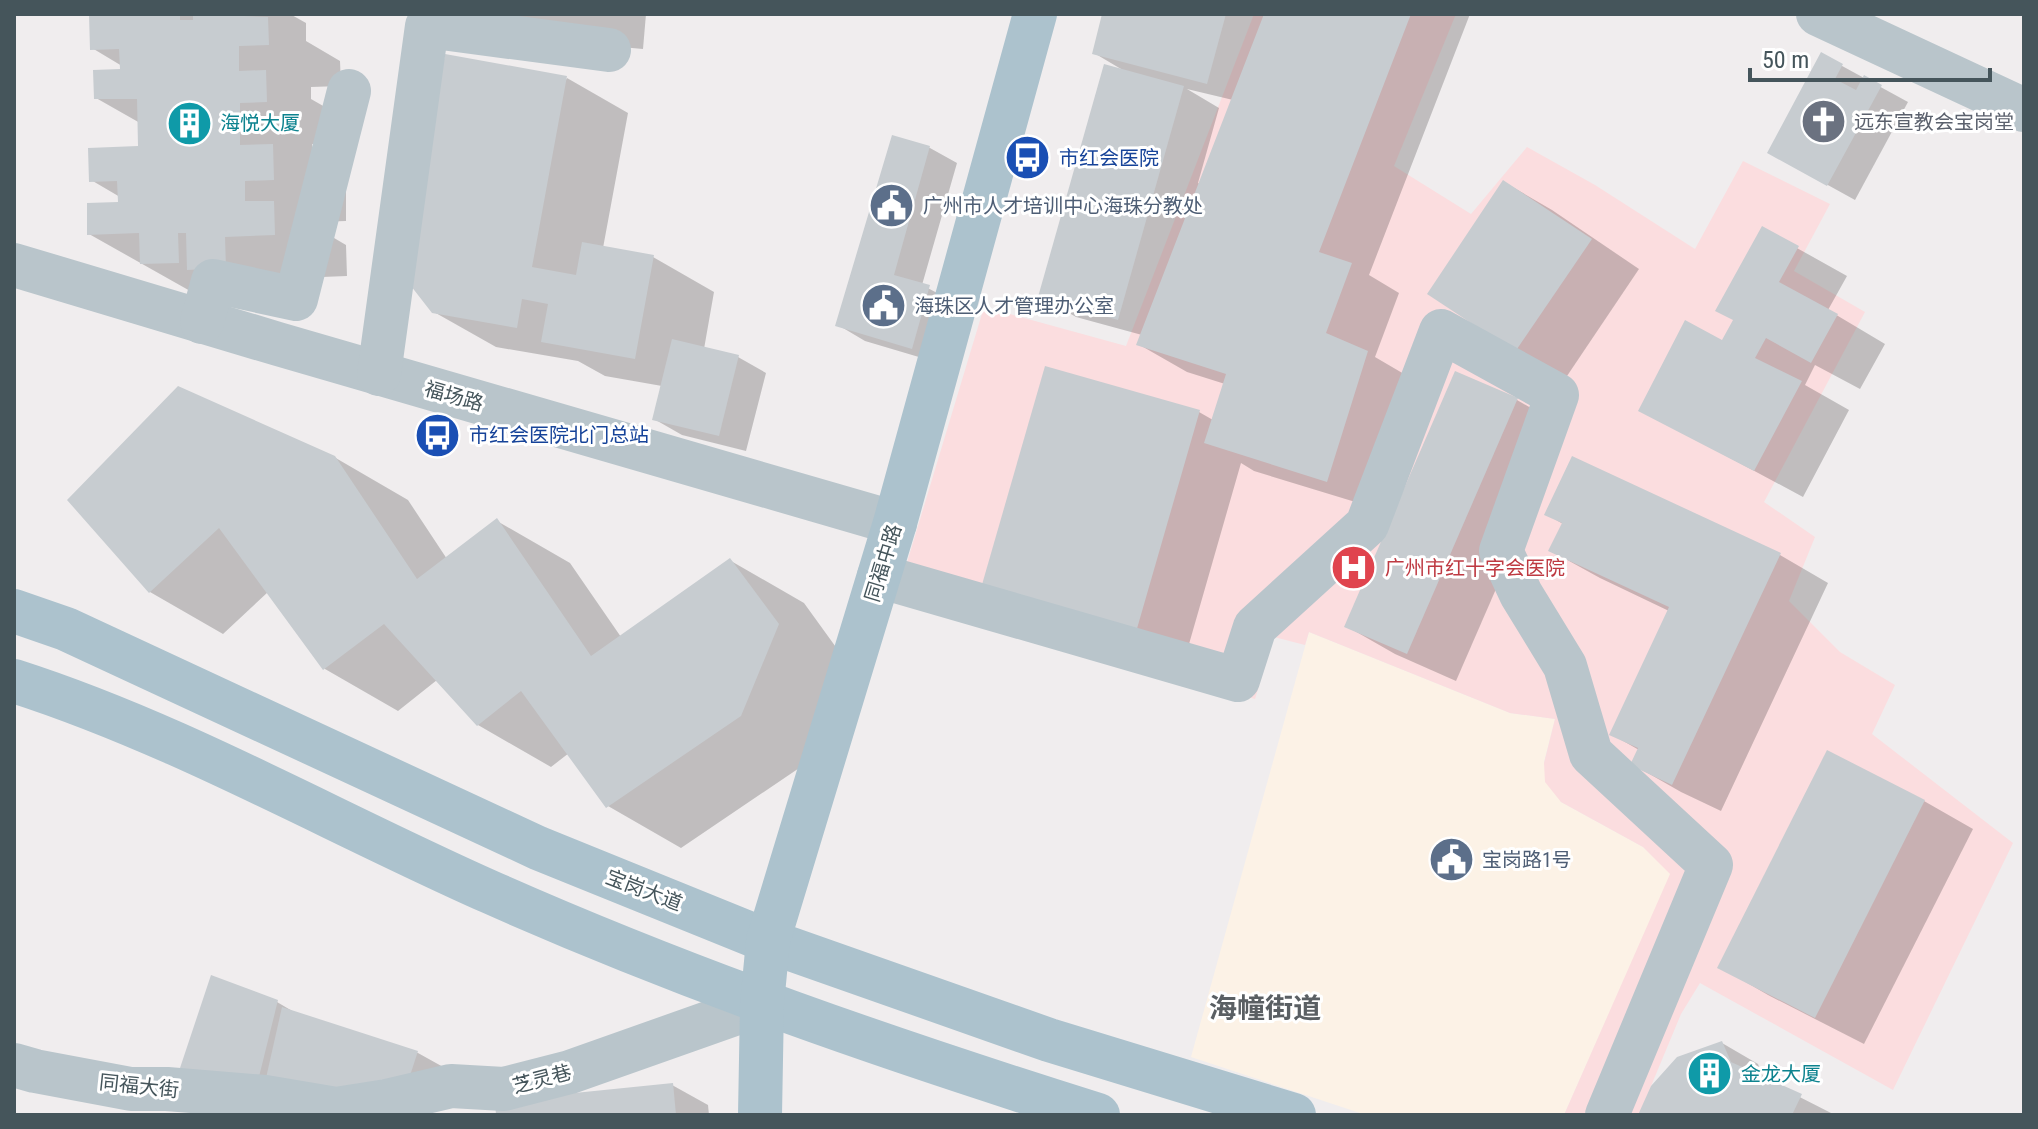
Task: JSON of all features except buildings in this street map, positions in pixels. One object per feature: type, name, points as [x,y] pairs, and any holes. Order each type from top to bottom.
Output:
[{"type":"main road","name":"同福中路","points":[[760,1115],[762,1004],[768,941],[895,523],[1035,14]]},
{"type":"main road","name":"宝岗大道","points":[[14,611],[66,629],[538,848],[768,941],[1049,1040],[1294,1115]]},
{"type":"main road","points":[[14,681],[129,724],[598,940],[762,1004],[1098,1115]]},
{"type":"street","points":[[1818,14],[2024,110]]},
{"type":"street","points":[[379,374],[428,20],[609,50]]},
{"type":"street","points":[[202,322],[213,281],[296,299],[349,91]]},
{"type":"street","name":"福场路","points":[[14,265],[895,523]]},
{"type":"street","points":[[879,576],[1238,680],[1255,627],[1367,525],[1441,331],[1557,395],[1501,551],[1521,594],[1565,666],[1591,754],[1711,865],[1607,1115]]},
{"type":"street","name":"芝灵巷","points":[[265,1097],[336,1109],[451,1086],[504,1089],[570,1072],[762,1004]]},
{"type":"street","name":"同福大街","points":[[14,1065],[131,1089],[265,1097]]},
{"type":"shaded area","name":"广州市红十字会医院","points":[[1254,14],[1456,14],[1394,166],[1471,214],[1527,147],[1595,185],[1695,249],[1743,161],[1830,204],[1794,271],[1865,312],[1764,502],[1815,537],[1789,601],[1840,652],[1895,685],[1872,734],[2013,843],[1893,1090],[1700,983],[1681,1014],[1639,1115],[1564,1115],[1670,874],[1643,847],[1561,802],[1545,782],[1544,763],[1555,719],[1510,713],[1309,632],[1305,645],[1274,637],[1255,699],[896,599],[984,307],[1126,346]]},
{"type":"shaded area","name":"宝岗路1号","points":[[1309,632],[1510,713],[1555,719],[1544,762],[1561,802],[1643,847],[1671,874],[1564,1115],[1366,1115],[1191,1057]]},
{"type":"place","name":"远东宣教会宝岗堂","points":[[1823,122]]},
{"type":"place","name":"海悦大厦","points":[[189,123]]},
{"type":"place","name":"市红会医院","points":[[1028,158]]},
{"type":"place","name":"广州市人才培训中心海珠分教处","points":[[892,206]]},
{"type":"place","name":"海珠区人才管理办公室","points":[[883,306]]},
{"type":"place","name":"市红会医院北门总站","points":[[438,435]]},
{"type":"place","name":"广州市红十字会医院","points":[[1354,568]]},
{"type":"place","name":"宝岗路1号","points":[[1451,860]]},
{"type":"place","name":"金龙大厦","points":[[1710,1074]]},
{"type":"district","name":"海幢街道","points":[[1265,1008]]}]
